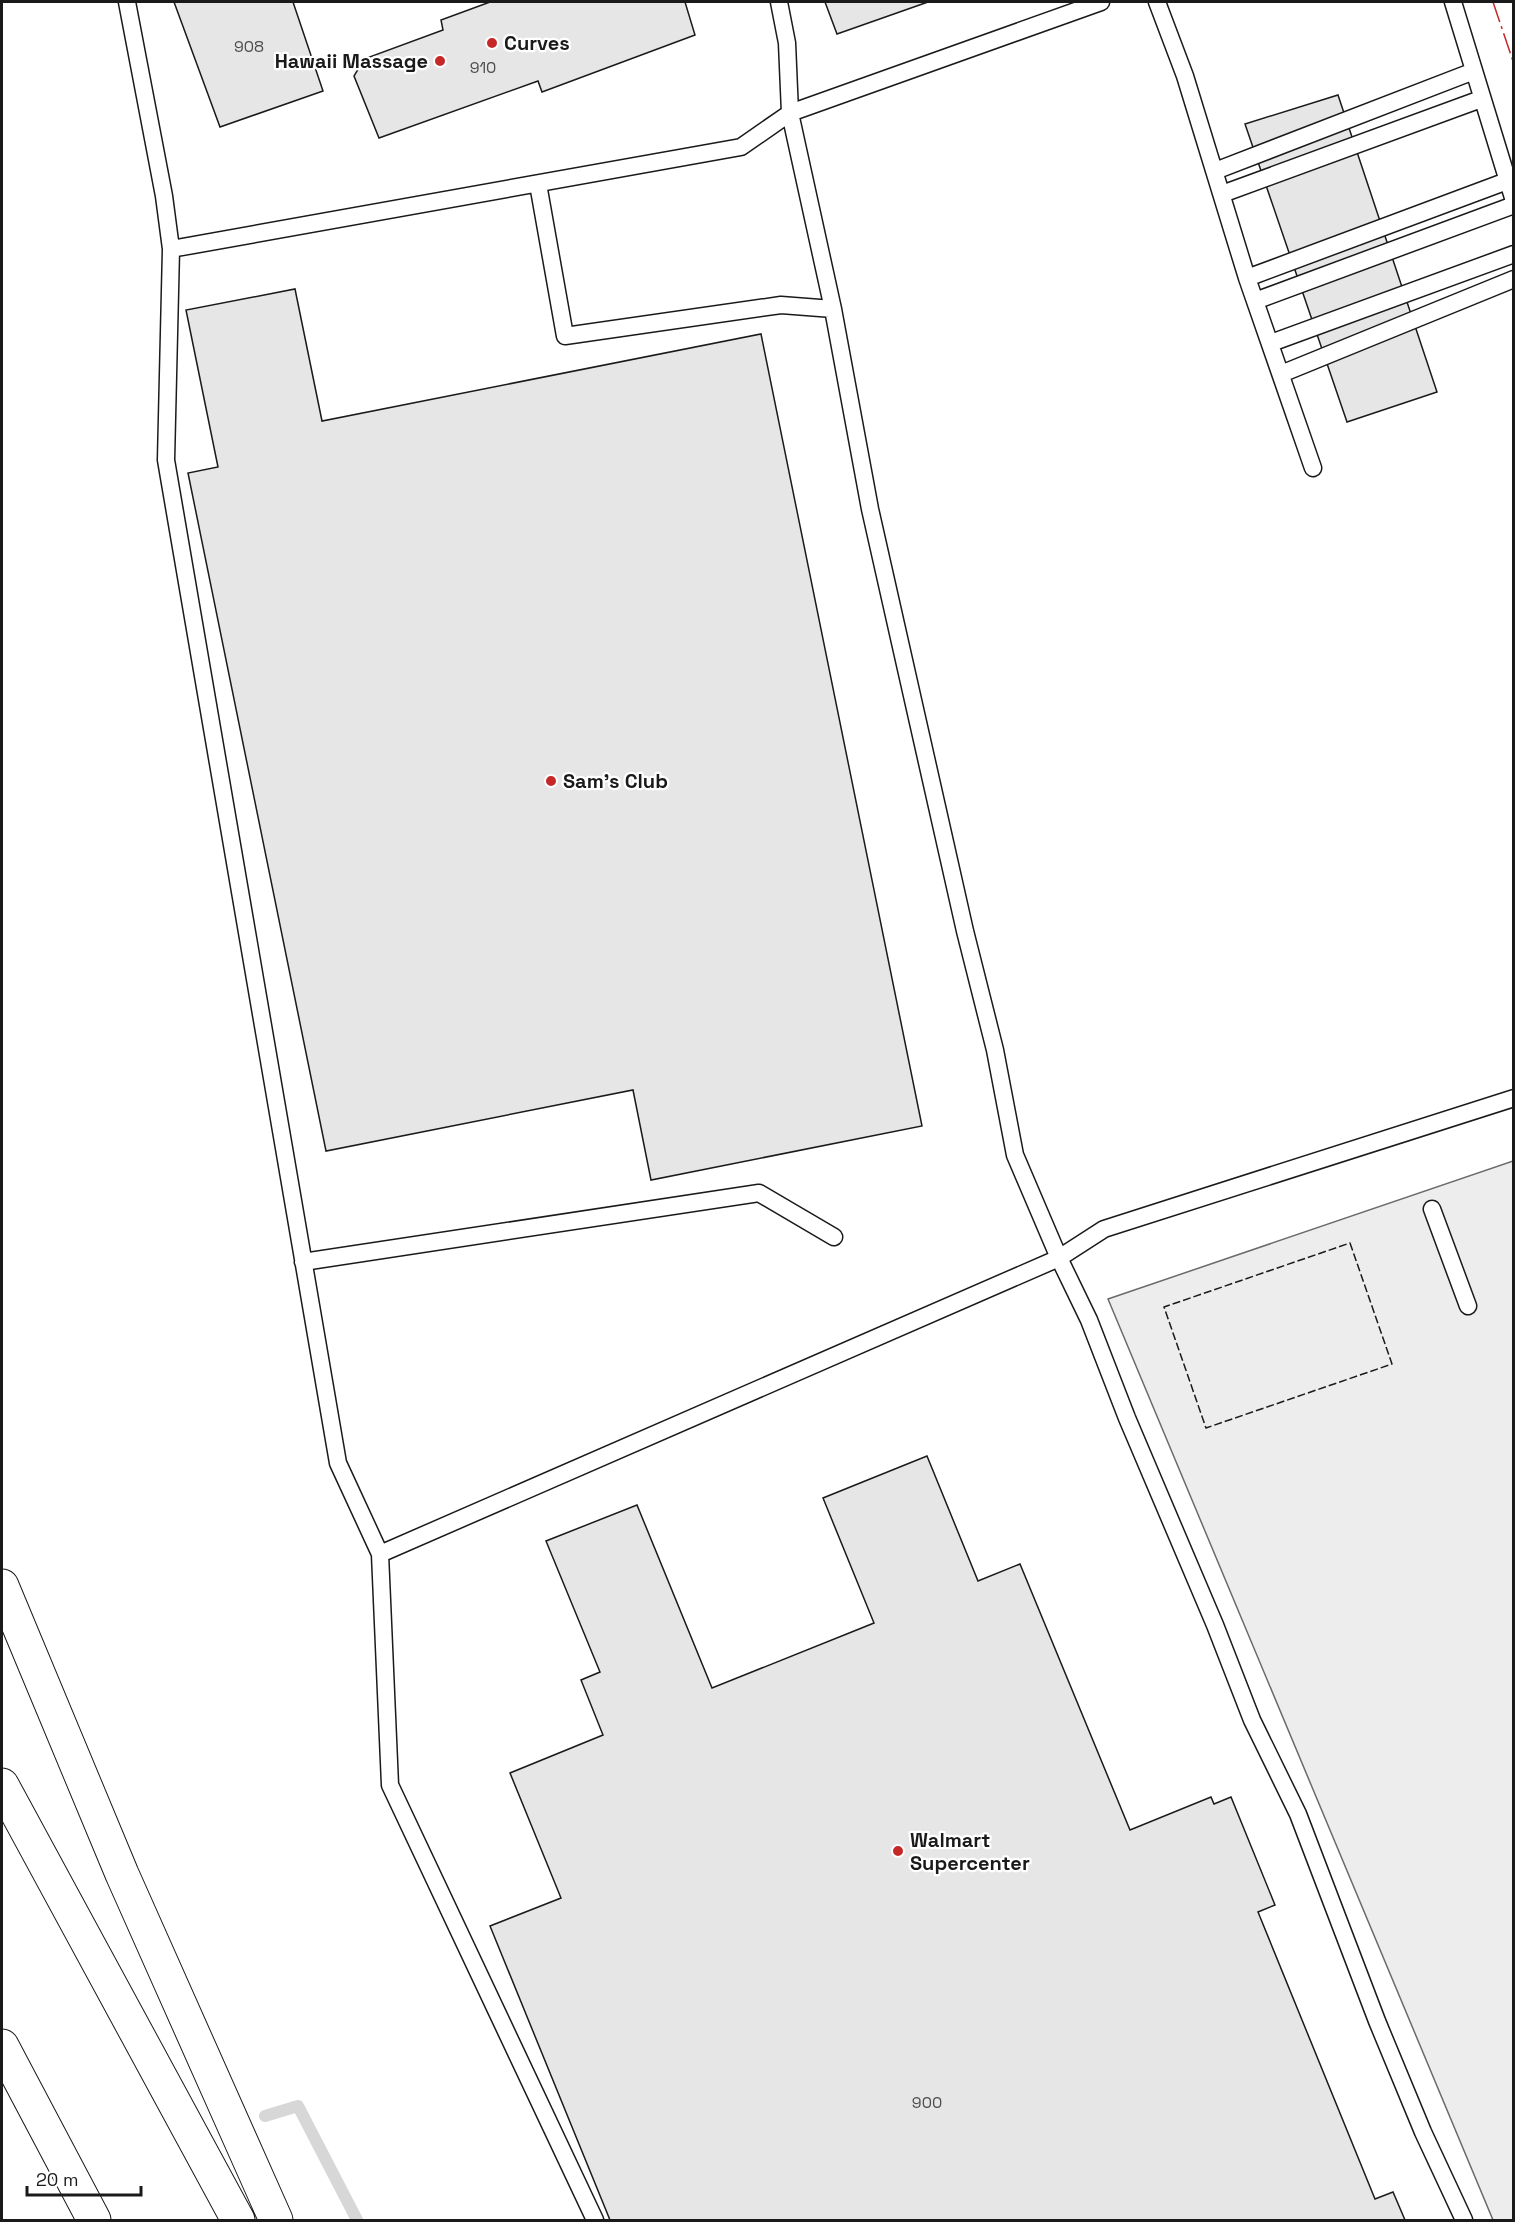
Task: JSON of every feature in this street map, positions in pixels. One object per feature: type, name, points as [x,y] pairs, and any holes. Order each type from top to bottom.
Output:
[{"type":"highway","points":[[2,1586],[127,1885],[276,2220]]},
{"type":"highway","points":[[2,1785],[238,2220]]},
{"type":"highway","points":[[2,2046],[94,2220]]},
{"type":"lane","points":[[126,2],[164,196],[171,249],[166,460],[338,1463],[380,1554],[390,1785],[595,2220]]},
{"type":"lane","points":[[779,2],[787,43],[790,113],[833,309],[870,509],[994,1050],[1015,1155],[1059,1258],[1089,1320],[1252,1720],[1298,1814],[1377,2021],[1423,2132],[1464,2220]]},
{"type":"lane","points":[[171,249],[741,147],[790,113],[1101,2]]},
{"type":"lane","points":[[1157,2],[1185,76],[1247,278],[1313,468]]},
{"type":"lane","points":[[1256,301],[1514,203],[1453,2]]},
{"type":"lane","points":[[1215,171],[1474,70]]},
{"type":"lane","points":[[1222,194],[1481,99]]},
{"type":"lane","points":[[1247,278],[1507,181]]},
{"type":"lane","points":[[538,184],[565,336],[781,305],[833,309]]},
{"type":"lane","points":[[1270,343],[1514,254]]},
{"type":"lane","points":[[1281,374],[1514,279]]},
{"type":"lane","points":[[380,1554],[1059,1258],[1104,1229],[1514,1098]]},
{"type":"lane","points":[[303,1262],[759,1193],[834,1237]]},
{"type":"lane","points":[[1432,1209],[1468,1306]]},
{"type":"shaded area","points":[[1513,1161],[1513,2220],[1493,2220],[1108,1299]]},
{"type":"building","points":[[174,2],[293,2],[323,91],[220,127]]},
{"type":"building","points":[[490,2],[685,2],[695,35],[542,92],[538,81],[379,138],[354,76],[364,59],[443,30],[441,20]]},
{"type":"building","points":[[825,2],[928,2],[837,34]]},
{"type":"building","points":[[1338,95],[1437,392],[1347,422],[1245,124]]},
{"type":"building","name":"Sam's Club","points":[[295,289],[322,421],[761,334],[922,1126],[651,1180],[633,1090],[326,1151],[188,473],[218,467],[186,310]]},
{"type":"building","name":"Walmart Supercenter","points":[[927,1456],[978,1581],[1020,1564],[1130,1830],[1211,1797],[1214,1804],[1231,1797],[1275,1905],[1258,1912],[1375,2199],[1393,2192],[1405,2220],[610,2220],[490,1926],[561,1898],[510,1773],[603,1735],[581,1680],[600,1672],[546,1541],[637,1505],[712,1688],[874,1623],[823,1498]]},
{"type":"waterway","points":[[265,2116],[298,2106],[357,2220]]},
{"type":"fence","points":[[1350,1243],[1392,1364],[1206,1428],[1164,1307],[1350,1243]]},
{"type":"power","points":[[1493,2],[1514,64]]},
{"type":"place","name":"Curves","points":[[492,43]]},
{"type":"place","name":"Hawaii Massage","points":[[440,61]]},
{"type":"place","name":"Sam's Club","points":[[551,781]]},
{"type":"place","name":"Walmart Supercenter","points":[[898,1851]]}]
